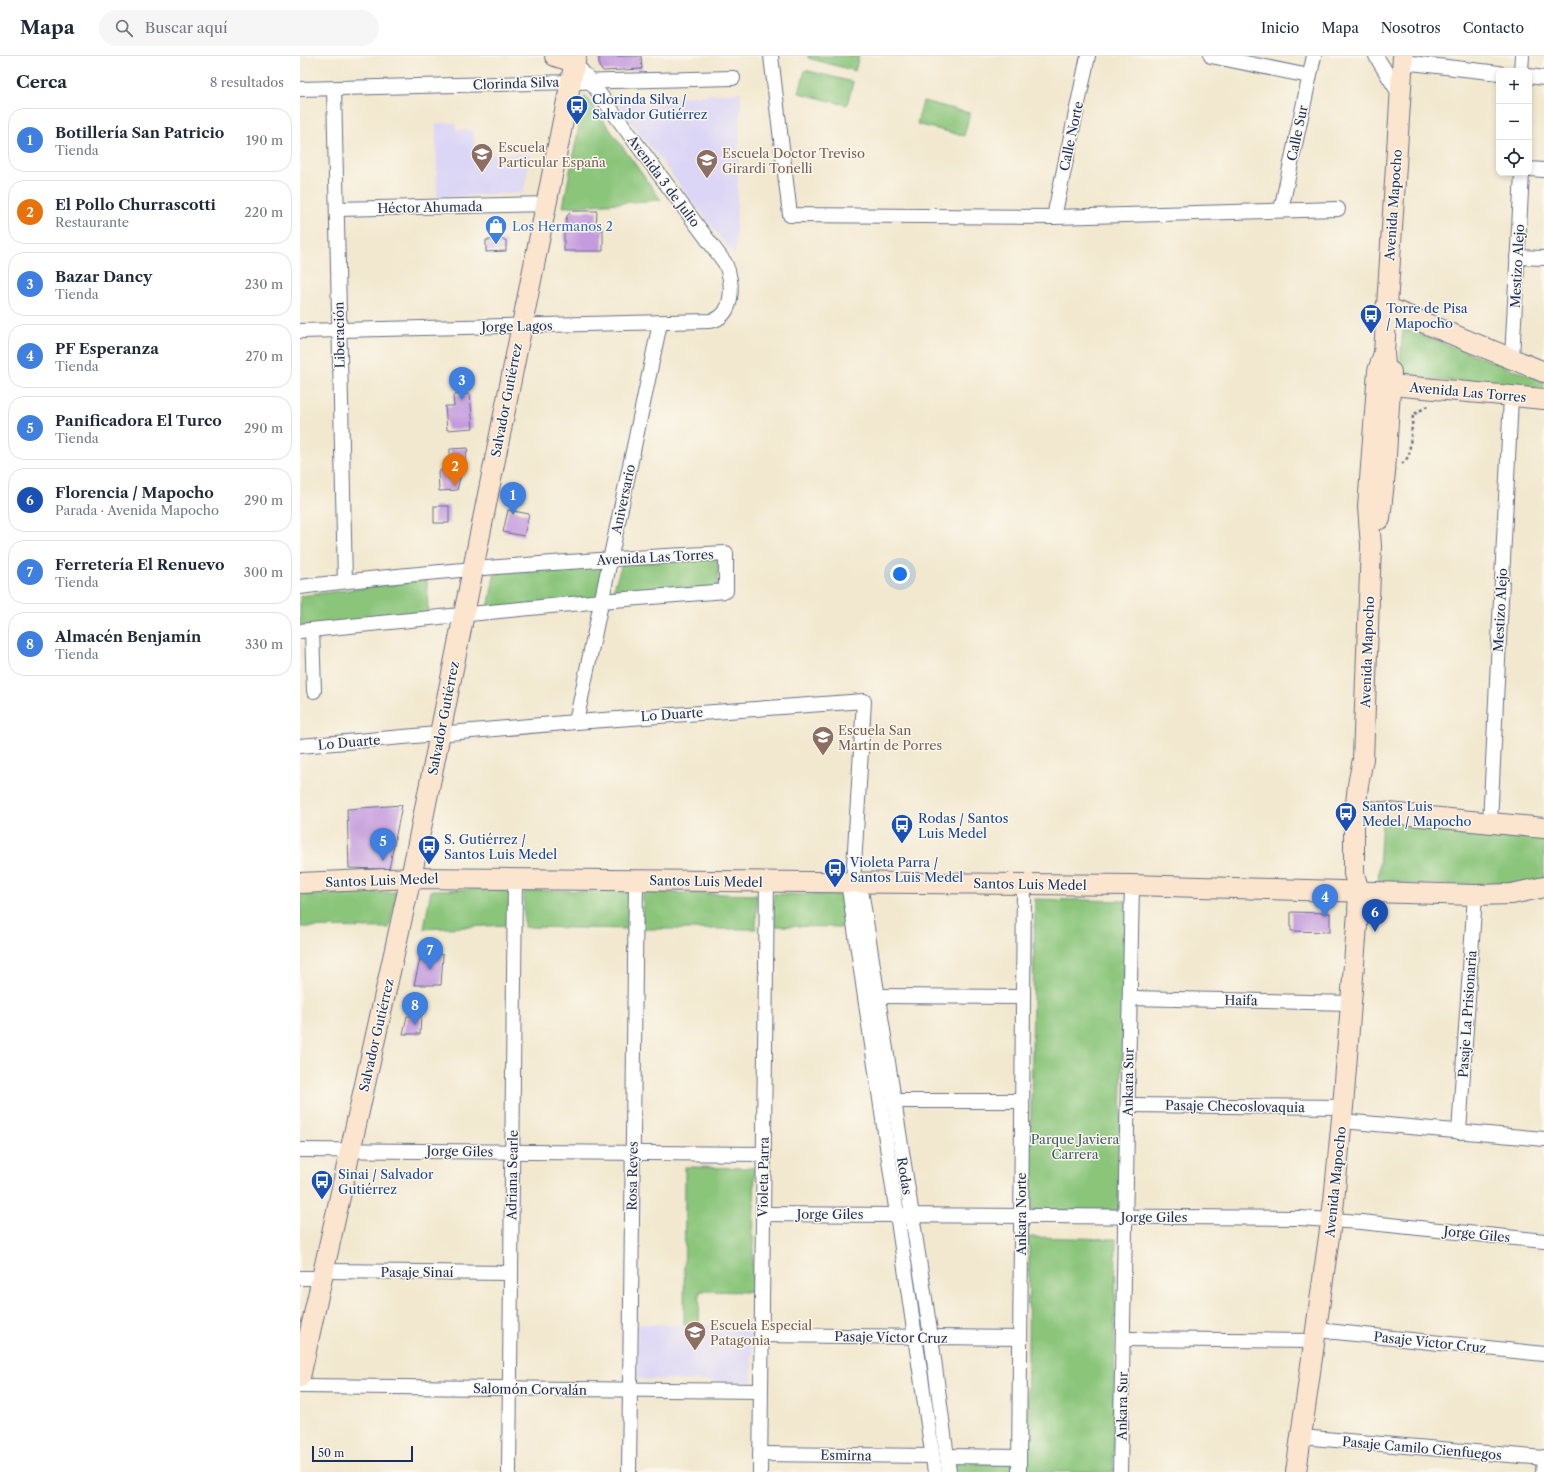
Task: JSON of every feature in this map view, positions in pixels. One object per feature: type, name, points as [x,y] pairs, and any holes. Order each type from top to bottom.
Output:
[{"type":"main road","points":[[555,56],[576,67]]},
{"type":"main road","name":"Avenida Mapocho","points":[[1295,1472],[1332,1220],[1351,1003],[1359,891],[1354,874],[1367,776],[1363,759],[1371,546],[1368,506],[1376,385],[1378,371],[1384,353],[1403,59]]},
{"type":"main road","name":"Salvador Gutiérrez","points":[[300,1377],[411,878],[521,326],[576,67]]},
{"type":"main road","points":[[1386,307],[1544,372]]},
{"type":"main road","name":"Avenida Mapocho","points":[[1371,546],[1381,515],[1391,386],[1390,370],[1384,353]]},
{"type":"main road","name":"Avenida Las Torres","points":[[1391,386],[1511,397],[1544,398]]},
{"type":"main road","points":[[1361,817],[1490,822],[1544,828]]},
{"type":"main road","name":"Santos Luis Medel","points":[[300,883],[411,878],[767,881],[1132,885],[1475,895],[1512,894],[1544,887]]},
{"type":"street","points":[[771,56],[790,215],[1054,216],[1338,209]]},
{"type":"street","name":"Calle Norte","points":[[1054,216],[1088,56]]},
{"type":"street","points":[[1211,56],[1309,76]]},
{"type":"street","name":"Calle Sur","points":[[1281,210],[1314,56]]},
{"type":"street","points":[[1376,56],[1400,94]]},
{"type":"street","points":[[1521,68],[1522,56]]},
{"type":"street","points":[[1403,59],[1496,72]]},
{"type":"street","name":"Clorinda Silva","points":[[300,89],[334,89],[576,67],[733,78]]},
{"type":"street","name":"Avenida 3 de Julio","points":[[576,67],[725,263],[730,278],[728,308]]},
{"type":"street","points":[[1532,76],[1544,78]]},
{"type":"street","name":"Liberación","points":[[334,89],[345,581]]},
{"type":"street","points":[[1532,169],[1544,170]]},
{"type":"street","name":"Mestizo Alejo","points":[[1512,358],[1522,176]]},
{"type":"street","name":"Héctor Ahumada","points":[[337,209],[547,204]]},
{"type":"street","points":[[1517,257],[1544,258]]},
{"type":"street","name":"Jorge Lagos","points":[[300,331],[715,321],[724,316],[728,308]]},
{"type":"street","name":"Aniversario","points":[[576,722],[660,323]]},
{"type":"street","name":"Mestizo Alejo","points":[[1490,822],[1511,397]]},
{"type":"street","name":"Avenida Las Torres","points":[[300,587],[345,581],[472,570],[610,559],[726,553],[726,591],[306,631]]},
{"type":"street","points":[[306,631],[314,691]]},
{"type":"street","name":"Lo Duarte","points":[[300,746],[576,722],[864,701],[851,882]]},
{"type":"street","name":"Adriana Searle","points":[[509,1472],[515,879]]},
{"type":"street","name":"Rosa Reyes","points":[[629,1472],[636,880]]},
{"type":"street","name":"Violeta Parra","points":[[760,1472],[767,881]]},
{"type":"street","name":"Rodas","points":[[851,882],[862,896],[894,1101],[916,1337],[935,1472]]},
{"type":"street","name":"Rodas","points":[[851,882],[905,1215],[931,1337],[949,1472]]},
{"type":"street","name":"Ankara Norte","points":[[1019,1472],[1024,884]]},
{"type":"street","name":"Ankara Sur","points":[[1120,1472],[1132,885]]},
{"type":"street","name":"Pasaje La Prisionaria","points":[[1459,1132],[1475,895]]},
{"type":"street","points":[[878,996],[1023,997]]},
{"type":"street","name":"Haifa","points":[[1130,998],[1351,1003]]},
{"type":"street","points":[[894,1101],[1022,1102]]},
{"type":"street","name":"Pasaje Checoslovaquia","points":[[1128,1105],[1342,1114],[1459,1132],[1544,1139]]},
{"type":"street","name":"Jorge Giles","points":[[300,1150],[763,1154]]},
{"type":"street","name":"Jorge Giles","points":[[763,1214],[1332,1220],[1544,1240]]},
{"type":"street","name":"Pasaje Sinaí","points":[[300,1278],[323,1275],[511,1273]]},
{"type":"street","name":"Pasaje Víctor Cruz","points":[[761,1335],[1020,1338]]},
{"type":"street","name":"Pasaje Víctor Cruz","points":[[1123,1339],[1316,1335],[1544,1354]]},
{"type":"street","name":"Salomón Corvalán","points":[[300,1386],[761,1390]]},
{"type":"street","name":"Pasaje Camilo Cienfuegos","points":[[1301,1437],[1544,1458]]},
{"type":"street","name":"Esmirna","points":[[760,1454],[932,1456]]},
{"type":"street","points":[[947,1456],[1019,1457]]},
{"type":"street","points":[[1543,1472],[1544,1458]]},
{"type":"path","points":[[1385,472],[1405,462],[1408,456],[1413,415],[1430,404]]},
{"type":"shaded area","name":"Escuela Doctor Treviso Girardi Tonelli","points":[[741,92],[735,257],[616,102]]},
{"type":"shaded area","name":"Escuela Particular España","points":[[436,123],[456,123],[456,130],[474,130],[474,154],[531,154],[523,193],[437,197]]},
{"type":"shaded area","name":"Escuela Especial Patagonia","points":[[638,1324],[752,1326],[752,1382],[637,1379]]},
{"type":"green space","points":[[808,56],[859,56],[855,71],[808,58]]},
{"type":"green space","points":[[805,70],[853,82],[847,105],[799,93]]},
{"type":"green space","points":[[585,95],[661,200],[563,207]]},
{"type":"green space","points":[[923,101],[970,113],[964,136],[917,124]]},
{"type":"green space","points":[[1403,328],[1544,381],[1544,389],[1399,377]]},
{"type":"green space","points":[[718,559],[718,587],[612,594],[622,564]]},
{"type":"green space","points":[[604,562],[598,599],[488,609],[495,571]]},
{"type":"green space","points":[[427,580],[428,613],[300,628],[300,596]]},
{"type":"green space","points":[[1382,821],[1544,835],[1544,879],[1509,886],[1378,883]]},
{"type":"green space","points":[[511,889],[507,925],[424,929],[431,890]]},
{"type":"green space","points":[[524,890],[631,892],[630,929],[524,927]]},
{"type":"green space","points":[[397,892],[389,928],[300,927],[301,895]]},
{"type":"green space","points":[[643,892],[757,895],[756,929],[642,929]]},
{"type":"green space","points":[[774,894],[843,895],[843,927],[773,926]]},
{"type":"green space","name":"Parque Javiera Carrera","points":[[1035,899],[1126,901],[1119,1211],[1029,1210]]},
{"type":"green space","points":[[685,1167],[755,1168],[752,1292],[700,1291],[699,1325],[684,1325]]},
{"type":"green space","points":[[1029,1237],[1116,1239],[1113,1472],[1027,1472]]},
{"type":"green space","points":[[955,1463],[1014,1463],[1014,1472],[956,1472]]},
{"type":"building","points":[[599,56],[641,56],[642,69],[603,71],[599,67]]},
{"type":"building","points":[[572,211],[597,211],[596,230],[603,230],[603,251],[564,251],[564,229],[567,216]]},
{"type":"building","name":"Los Hermanos 2","points":[[486,240],[506,240],[506,251],[486,252]]},
{"type":"building","points":[[470,394],[473,428],[447,430],[445,406],[454,406],[453,395]]},
{"type":"building","points":[[468,448],[457,490],[439,491],[438,471],[450,470],[450,449]]},
{"type":"building","points":[[434,506],[449,506],[449,523],[434,523]]},
{"type":"building","points":[[508,510],[529,514],[524,536],[503,532]]},
{"type":"building","points":[[402,805],[389,869],[349,868],[347,809]]},
{"type":"building","points":[[1291,912],[1330,913],[1330,932],[1291,931]]},
{"type":"building","points":[[422,951],[443,955],[441,985],[414,985]]},
{"type":"building","points":[[407,1016],[421,1016],[420,1034],[403,1034]]},
{"type":"place","name":"Clorinda Silva / Salvador Gutiérrez","points":[[577,126]]},
{"type":"place","name":"Escuela Particular España","points":[[482,174]]},
{"type":"place","name":"Escuela Doctor Treviso Girardi Tonelli","points":[[707,180]]},
{"type":"place","name":"Los Hermanos 2","points":[[496,246]]},
{"type":"place","name":"Torre de Pisa / Mapocho","points":[[1371,334]]},
{"type":"place","name":"Bazar Dancy","points":[[462,400]]},
{"type":"place","name":"El Pollo Churrascotti","points":[[455,486]]},
{"type":"place","name":"Botillería San Patricio","points":[[513,515]]},
{"type":"place","name":"Escuela San Martín de Porres","points":[[823,756]]},
{"type":"place","name":"Santos Luis Medel / Mapocho","points":[[1346,832]]},
{"type":"place","name":"Rodas / Santos Luis Medel","points":[[902,844]]},
{"type":"place","name":"Panificadora El Turco","points":[[383,861]]},
{"type":"place","name":"S. Gutiérrez / Santos Luis Medel","points":[[429,866]]},
{"type":"place","name":"Violeta Parra / Santos Luis Medel","points":[[835,888]]},
{"type":"place","name":"PF Esperanza","points":[[1325,917]]},
{"type":"place","name":"Florencia / Mapocho","points":[[1375,932]]},
{"type":"place","name":"Ferretería El Renuevo","points":[[430,970]]},
{"type":"place","name":"Almacén Benjamín","points":[[415,1025]]},
{"type":"place","name":"Sinai / Salvador Gutiérrez","points":[[322,1200]]},
{"type":"place","name":"Escuela Especial Patagonia","points":[[695,1352]]}]
